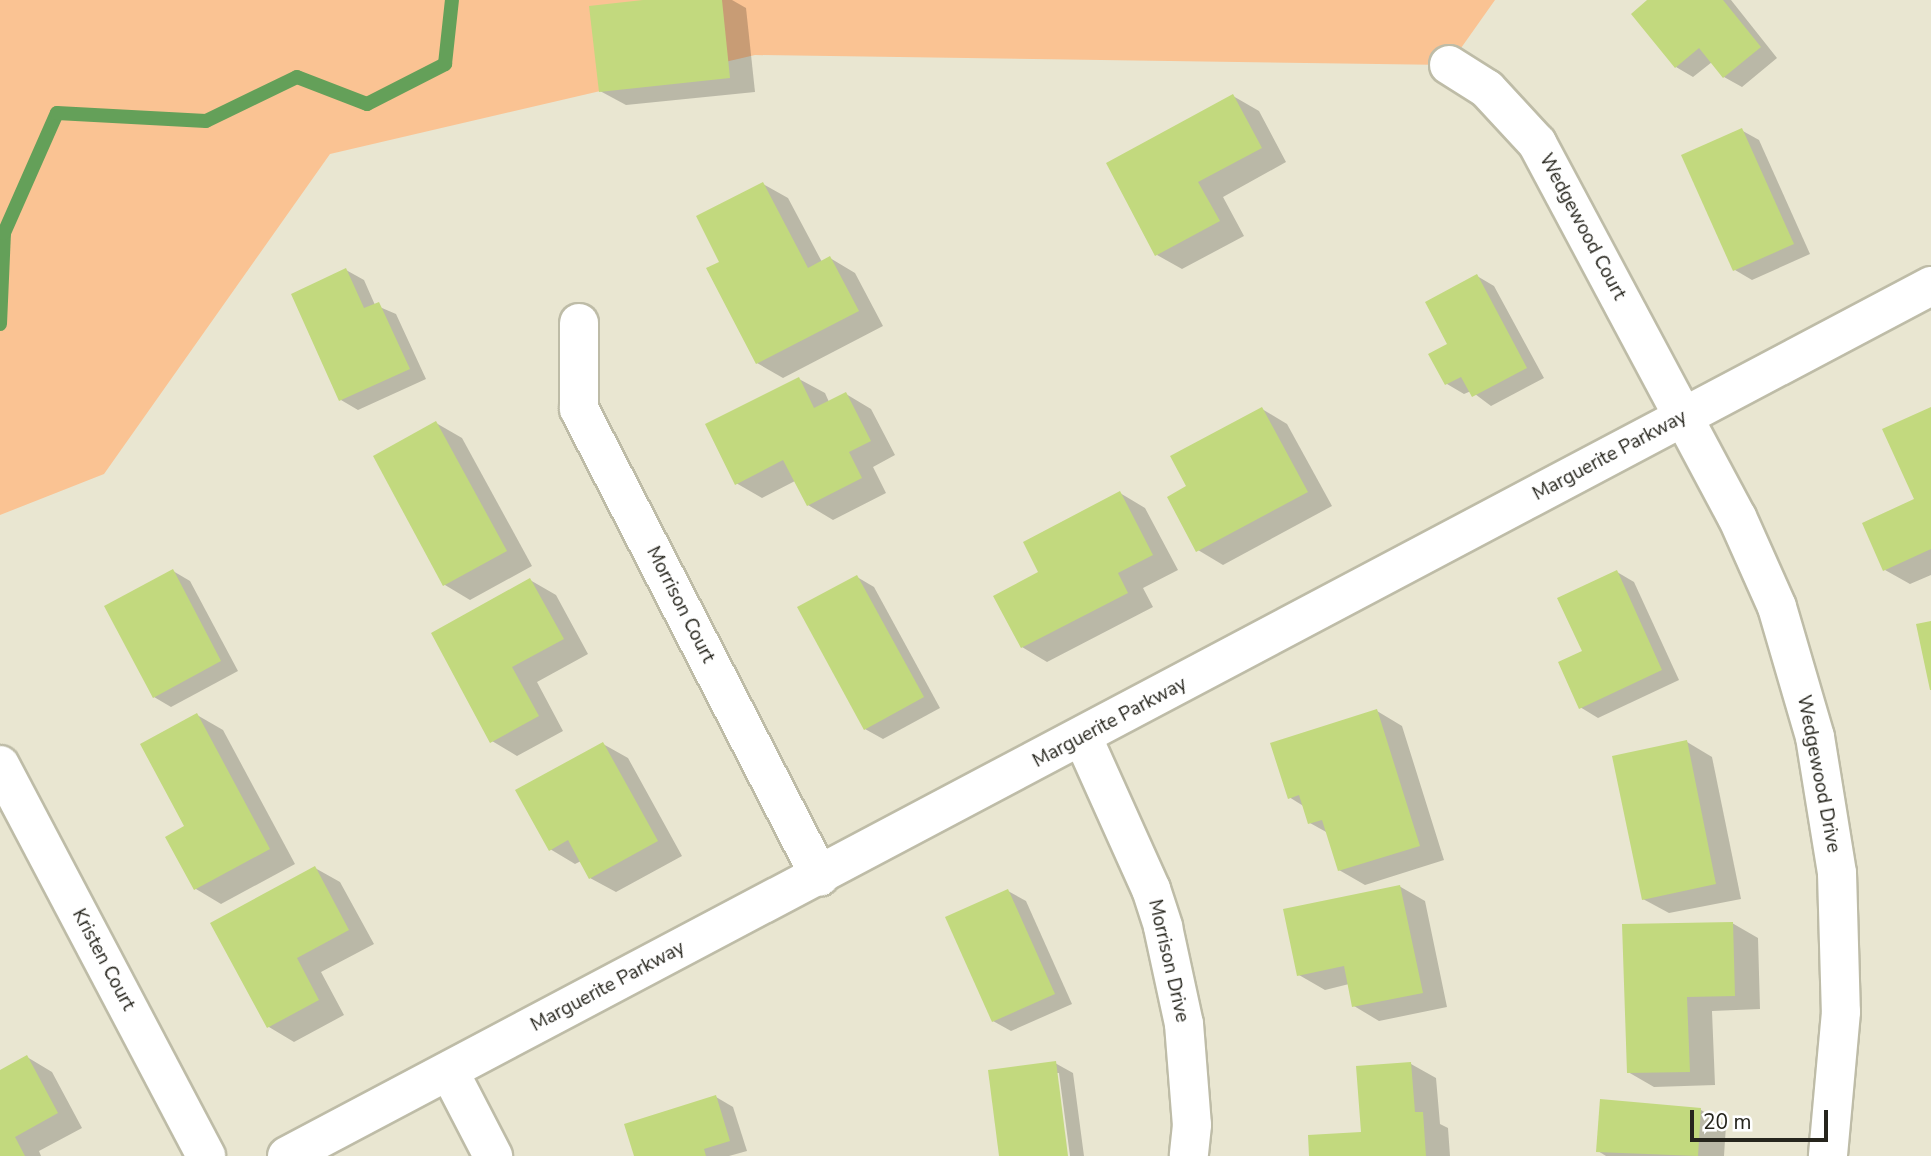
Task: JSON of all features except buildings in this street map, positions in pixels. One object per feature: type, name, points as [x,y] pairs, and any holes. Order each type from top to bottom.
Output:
[{"type":"street","name":"Wedgewood Court","points":[[1449,65],[1486,89],[1537,143],[1683,417]]},
{"type":"street","name":"Marguerite Parkway","points":[[287,1156],[1083,738],[1931,286]]},
{"type":"street","name":"Morrison Court","points":[[579,323],[579,409],[820,877]]},
{"type":"street","name":"Wedgewood Drive","points":[[1683,417],[1737,517],[1777,607],[1815,737],[1835,862],[1841,945],[1841,1012],[1828,1156]]},
{"type":"street","name":"Morrison Drive","points":[[1083,738],[1151,889],[1163,928],[1184,1024],[1192,1125],[1189,1156]]},
{"type":"street","name":"Kristen Court","points":[[0,765],[206,1156]]},
{"type":"street","points":[[449,1071],[493,1156]]},
{"type":"shaded area","points":[[0,0],[1495,0],[1449,65],[755,55],[330,154],[104,474],[0,515]]},
{"type":"waterway","points":[[0,324],[4,233],[57,113],[206,121],[297,77],[367,104],[445,64],[452,0]]}]
